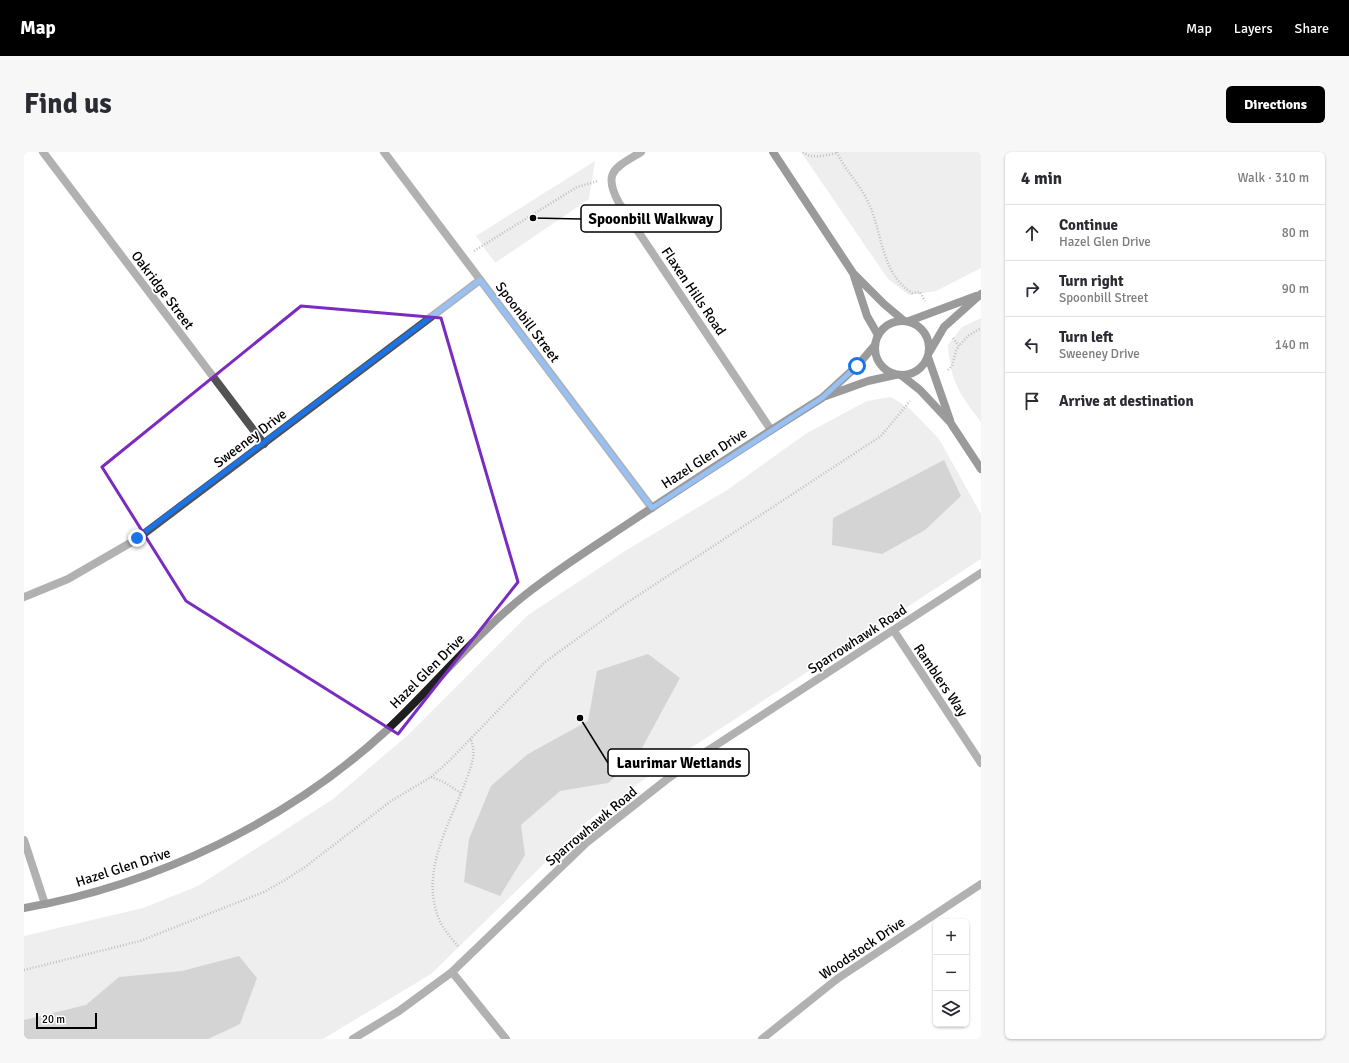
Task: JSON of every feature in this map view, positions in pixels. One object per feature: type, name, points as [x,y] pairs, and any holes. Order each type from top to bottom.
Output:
[{"type":"street","name":"Oakridge Street","points":[[42,152],[264,444]]},
{"type":"street","name":"Spoonbill Street","points":[[384,152],[652,508]]},
{"type":"street","points":[[612,176],[618,166],[641,152]]},
{"type":"street","points":[[772,152],[853,273],[884,304],[906,321],[916,324],[925,333],[930,344],[929,354],[950,422]]},
{"type":"street","name":"Flaxen Hills Road","points":[[612,176],[611,188],[619,203],[772,430]]},
{"type":"street","points":[[853,273],[867,316],[878,335]]},
{"type":"street","name":"Sweeney Drive","points":[[24,597],[68,579],[137,538],[264,444],[480,280]]},
{"type":"street","points":[[981,294],[934,313],[906,321],[888,324],[878,335],[875,345],[875,352],[882,367],[898,375],[920,390],[950,422],[981,469]]},
{"type":"street","points":[[898,375],[909,374],[917,371],[929,354],[944,327],[981,294]]},
{"type":"street","name":"Hazel Glen Drive","points":[[24,908],[118,885],[163,870],[266,818],[313,789],[351,761],[386,730],[487,630],[524,596],[566,564],[822,398],[857,366],[875,345]]},
{"type":"street","name":"Hazel Glen Drive","points":[[822,398],[868,382],[898,375]]},
{"type":"street","name":"Sparrowhawk Road","points":[[354,1039],[411,1003],[452,972],[586,843],[666,780],[707,751],[894,631],[981,573]]},
{"type":"street","name":"Ramblers Way","points":[[894,631],[981,763]]},
{"type":"street","points":[[24,840],[45,904]]},
{"type":"street","name":"Woodstock Drive","points":[[762,1039],[837,979],[981,884]]},
{"type":"street","points":[[452,972],[506,1039]]},
{"type":"path","points":[[803,152],[808,156],[814,157],[837,152],[844,168],[862,189],[869,204],[890,271],[901,285],[912,293],[920,292],[934,313]]},
{"type":"path","points":[[465,259],[479,247],[576,187],[612,176]]},
{"type":"path","points":[[944,327],[959,346]]},
{"type":"path","points":[[936,378],[952,366],[956,351],[968,336],[981,328]]},
{"type":"path","points":[[24,970],[140,941],[181,926],[264,892],[305,867],[385,805],[430,777],[449,761],[545,662],[625,604],[881,436],[920,390]]},
{"type":"path","points":[[467,959],[438,917],[432,882],[435,864],[442,840],[462,794],[475,756],[474,747],[470,738]]},
{"type":"path","points":[[430,777],[444,782],[462,794]]},
{"type":"highlighted area","points":[[301,306],[441,318],[518,582],[398,734],[186,601],[102,467]]},
{"type":"shaded area","points":[[801,152],[981,152],[981,268],[936,291],[909,295],[888,279]]},
{"type":"shaded area","points":[[595,161],[589,199],[495,263],[476,236]]},
{"type":"shaded area","points":[[981,318],[981,422],[957,387],[951,369],[948,345],[962,327]]},
{"type":"shaded area","points":[[891,397],[910,409],[939,439],[981,514],[981,559],[657,770],[589,820],[431,974],[323,1039],[24,1039],[24,936],[143,908],[198,886],[333,799],[408,735],[528,615],[625,551],[727,490],[807,433],[867,401]]},
{"type":"shaded area","points":[[944,460],[961,496],[925,530],[882,554],[832,545],[833,518]]},
{"type":"shaded area","points":[[648,654],[680,678],[636,759],[608,783],[560,791],[521,825],[525,855],[500,896],[464,882],[469,839],[491,786],[528,754],[588,721],[597,671]]},
{"type":"shaded area","points":[[239,956],[257,978],[240,1024],[208,1039],[24,1039],[24,1020],[86,1005],[119,977],[182,971]]},
{"type":"place","name":"Spoonbill Walkway","points":[[533,218]]},
{"type":"place","name":"Laurimar Wetlands","points":[[580,718]]},
{"type":"route","points":[[137,538],[480,280],[652,508],[822,398],[857,366]]}]
